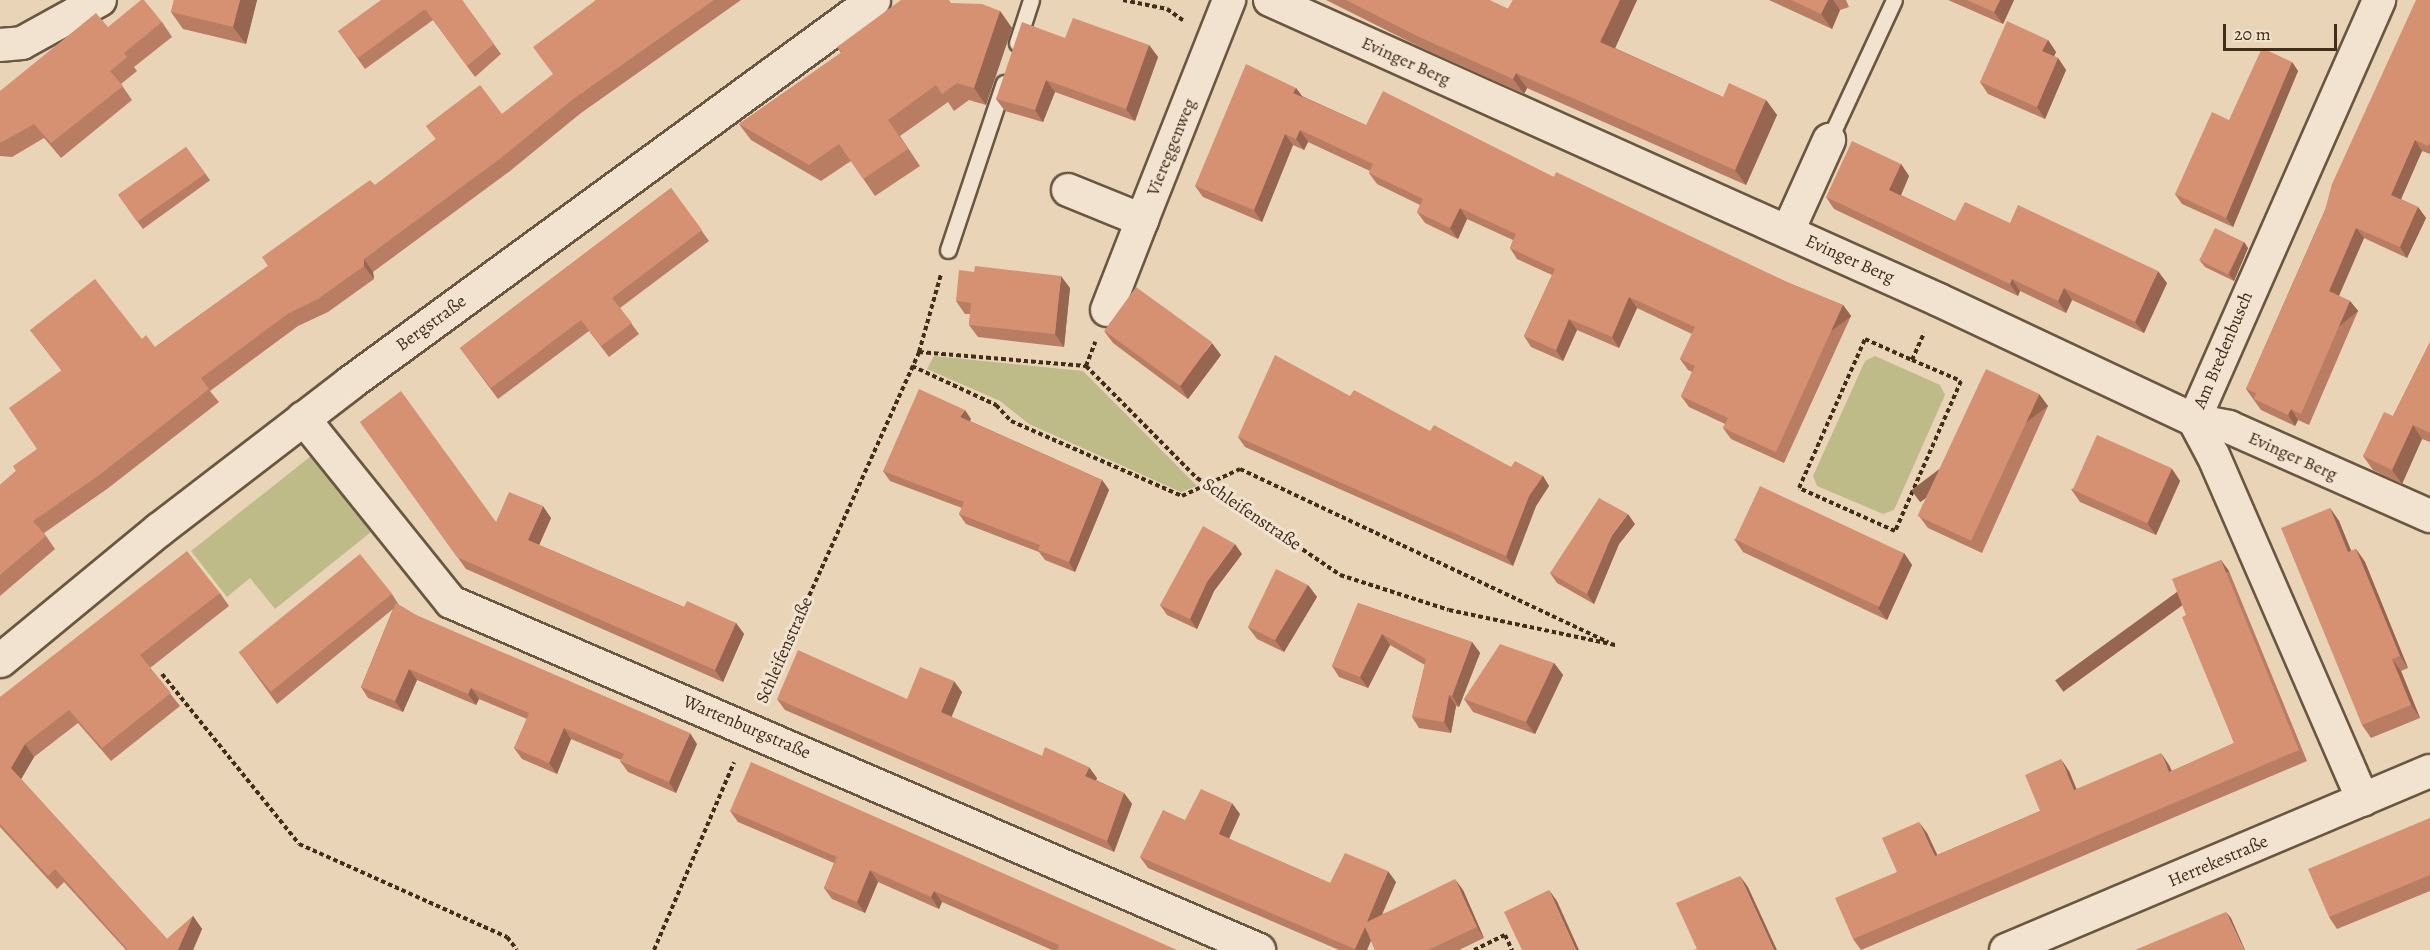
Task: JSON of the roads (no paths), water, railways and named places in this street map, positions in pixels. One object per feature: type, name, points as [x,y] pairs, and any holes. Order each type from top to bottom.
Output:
[{"type":"street","points":[[0,45],[22,43],[100,0]]},
{"type":"street","name":"Bergstraße","points":[[0,660],[68,601],[303,418],[873,0]]},
{"type":"street","name":"Viereggenweg","points":[[1068,190],[1142,219],[1229,0]]},
{"type":"street","name":"Evinger Berg","points":[[1270,0],[1788,231],[2194,420],[2229,428],[2430,516]]},
{"type":"street","name":"Am Bredenbusch","points":[[2362,800],[2218,465],[2194,420],[2230,331],[2379,0]]},
{"type":"street","points":[[1788,231],[1829,140]]},
{"type":"street","points":[[1107,310],[1142,219]]},
{"type":"street","name":"Wartenburgstraße","points":[[303,418],[451,602],[750,728],[1259,950]]},
{"type":"street","name":"Herrekestraße","points":[[2006,950],[2430,771]]},
{"type":"lane","points":[[948,250],[1031,0]]},
{"type":"lane","points":[[1829,140],[1894,0]]}]
